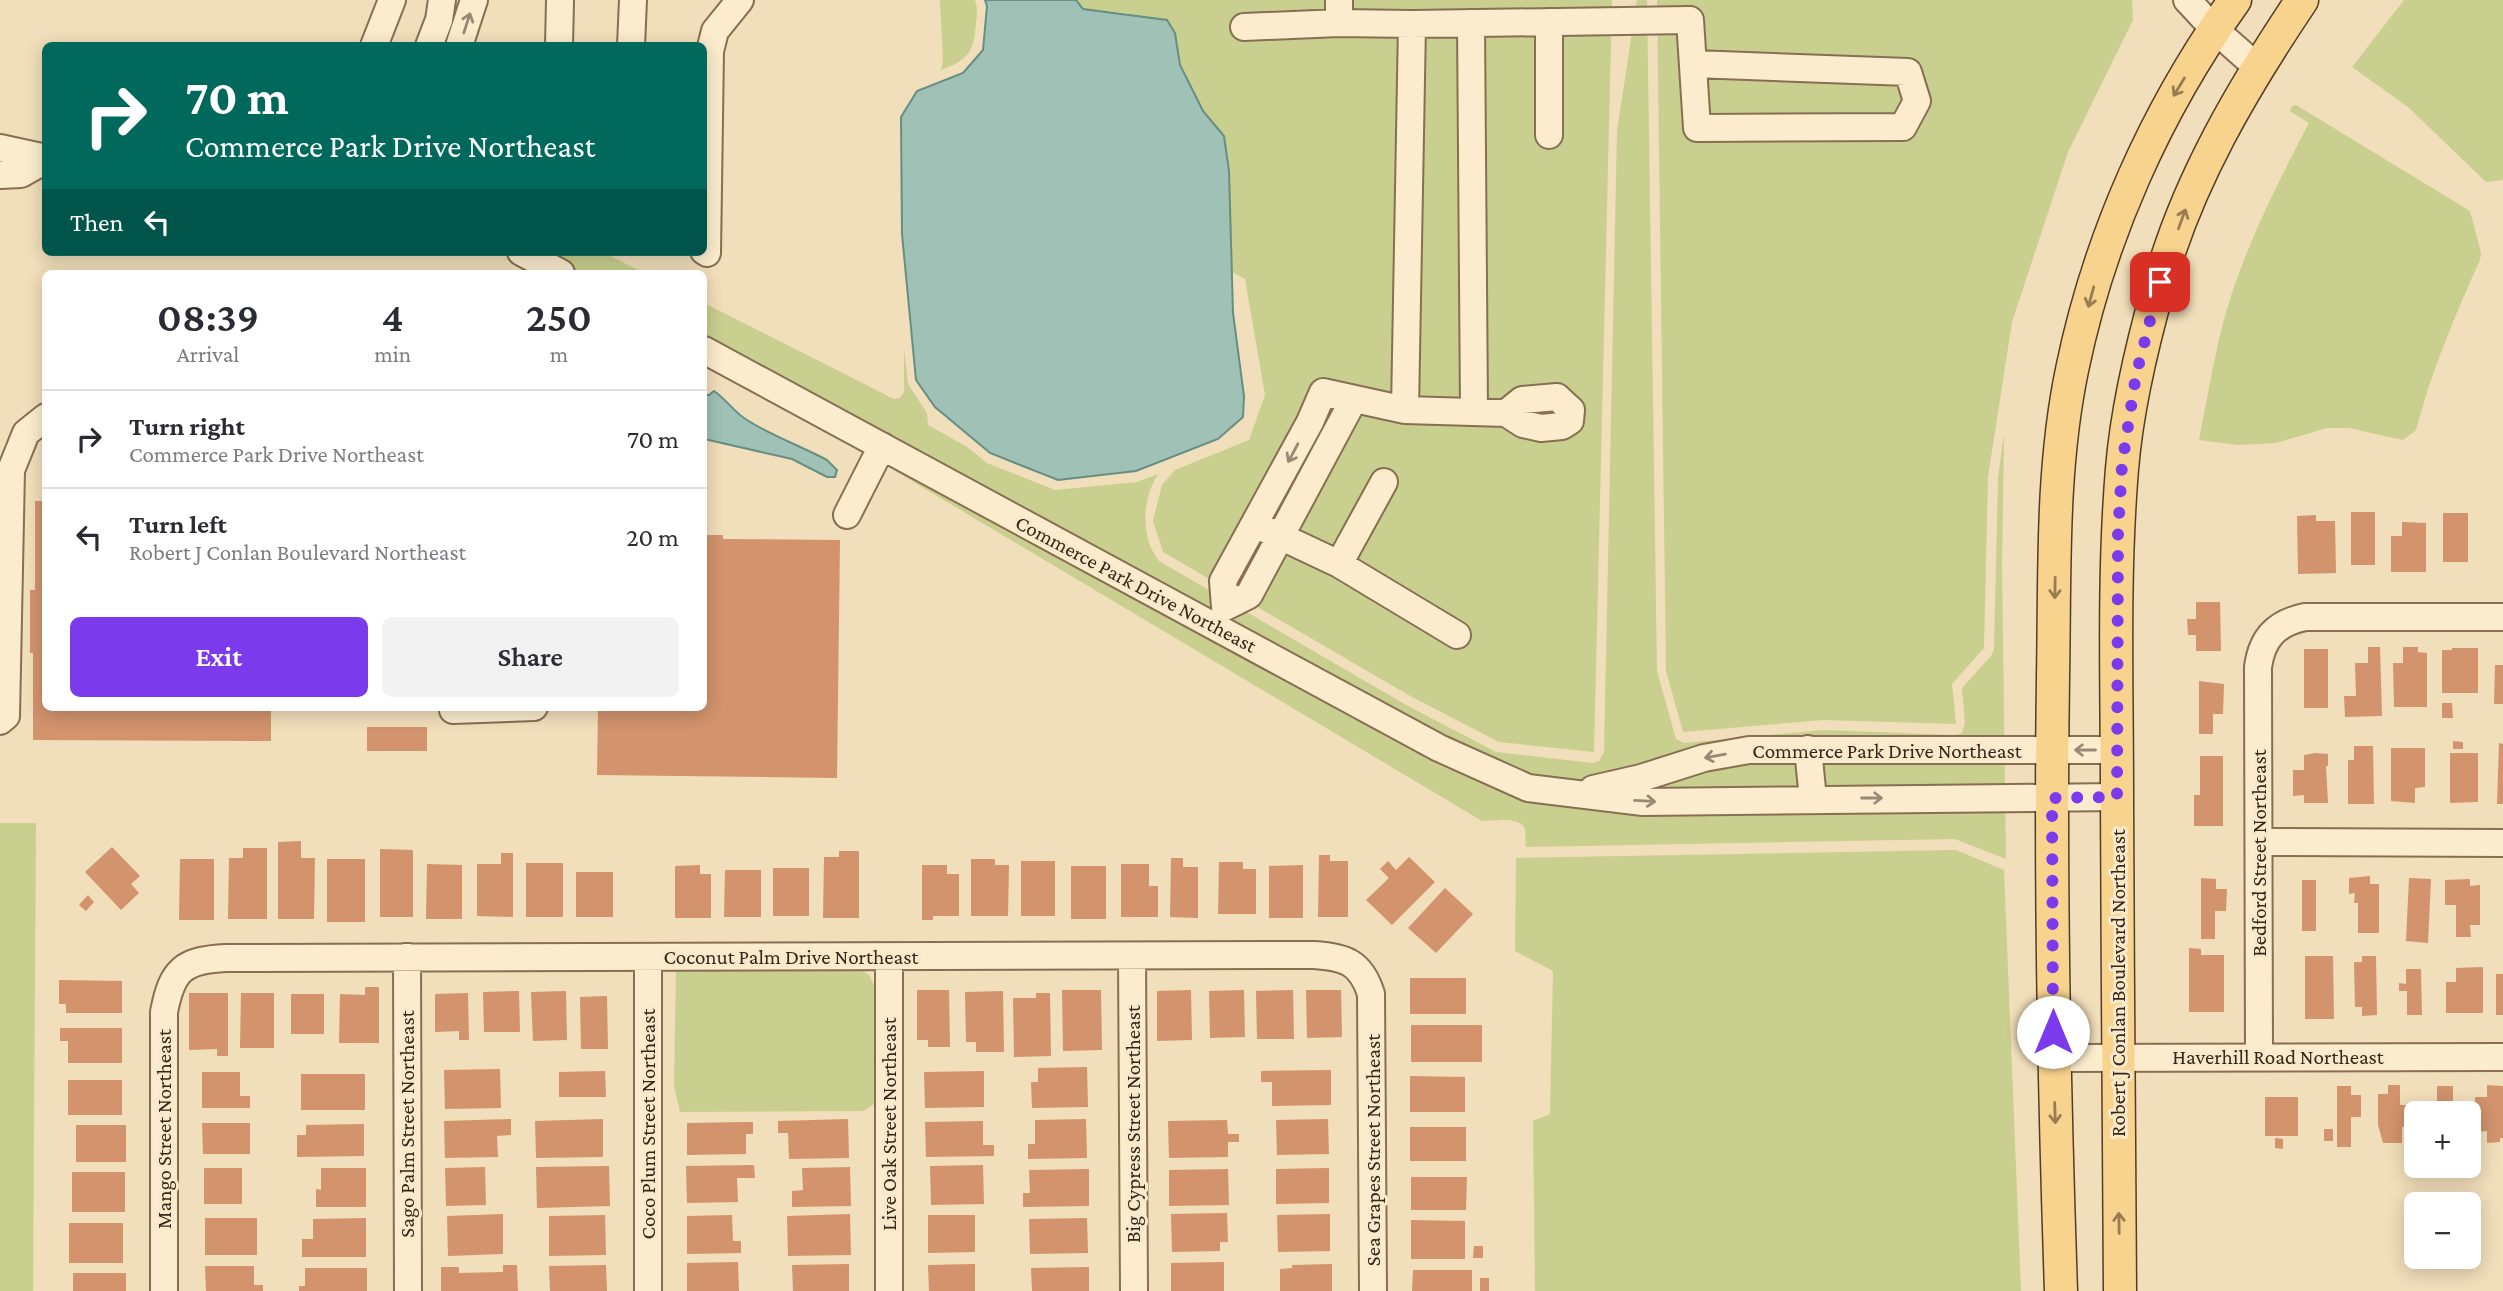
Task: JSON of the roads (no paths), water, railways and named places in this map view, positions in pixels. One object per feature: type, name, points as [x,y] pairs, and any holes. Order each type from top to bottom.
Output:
[{"type":"main road","points":[[2062,1291],[2053,1058],[2052,750],[2057,467],[2072,370],[2100,264],[2129,188],[2173,98],[2214,29],[2235,0]]},
{"type":"main road","name":"Robert J Conlan Boulevard Northeast","points":[[2120,1291],[2117,750],[2118,534],[2122,465],[2136,375],[2160,282],[2191,196],[2224,125],[2257,67],[2302,0]]},
{"type":"street","points":[[376,42],[392,0]]},
{"type":"street","points":[[431,42],[439,20],[442,0]]},
{"type":"street","points":[[461,42],[474,0]]},
{"type":"street","points":[[559,42],[560,0]]},
{"type":"street","points":[[632,42],[633,0]]},
{"type":"street","points":[[707,140],[710,51],[715,31],[740,0]]},
{"type":"street","points":[[2187,0],[2214,29],[2257,67]]},
{"type":"street","points":[[1244,27],[1339,11],[1412,24],[1444,12],[1471,23],[1549,22],[1690,10],[1693,64],[1697,128],[1903,127],[1917,101],[1908,72],[1693,64]]},
{"type":"street","points":[[1549,22],[1549,135]]},
{"type":"street","points":[[1471,23],[1474,410]]},
{"type":"street","points":[[1405,410],[1412,24]]},
{"type":"street","points":[[0,148],[42,158]]},
{"type":"street","points":[[0,162],[42,159]]},
{"type":"street","points":[[0,175],[21,174],[42,161]]},
{"type":"street","points":[[529,256],[555,270]]},
{"type":"street","name":"Commerce Park Drive Northeast","points":[[707,352],[881,446],[1221,618],[1439,748],[1528,788],[1643,802],[2117,797]]},
{"type":"street","points":[[1221,618],[1223,582],[1310,422],[1323,392],[1405,410],[1506,413]]},
{"type":"street","points":[[1221,618],[1249,595],[1354,399]]},
{"type":"street","points":[[0,721],[6,716],[4,670],[11,470],[26,433],[42,419]]},
{"type":"street","points":[[1310,422],[1335,436]]},
{"type":"street","points":[[847,515],[881,446]]},
{"type":"street","points":[[1339,564],[1384,482]]},
{"type":"street","points":[[1276,485],[1300,496]]},
{"type":"street","points":[[1255,523],[1339,564],[1457,635]]},
{"type":"street","name":"Bedford Street Northeast","points":[[2259,1057],[2258,667],[2267,636],[2290,620],[2305,617],[2503,617]]},
{"type":"street","points":[[1808,749],[1813,799]]},
{"type":"street","name":"Commerce Park Drive Northeast","points":[[1577,792],[1641,778],[1704,758],[1749,750],[2117,750]]},
{"type":"street","points":[[2259,842],[2503,843]]},
{"type":"street","name":"Sago Palm Street Northeast","points":[[407,957],[408,1291]]},
{"type":"street","name":"Coco Plum Street Northeast","points":[[648,957],[648,1291]]},
{"type":"street","name":"Live Oak Street Northeast","points":[[889,957],[889,1291]]},
{"type":"street","name":"Big Cypress Street Northeast","points":[[1132,957],[1134,1291]]},
{"type":"street","name":"Coconut Palm Drive Northeast","points":[[179,970],[206,959],[1337,957],[1349,961],[1366,978],[1372,1008]]},
{"type":"street","name":"Mango Street Northeast","points":[[164,1291],[164,1012],[171,984],[179,970]]},
{"type":"street","name":"Sea Grapes Street Northeast","points":[[1372,1008],[1373,1291]]},
{"type":"street","name":"Haverhill Road Northeast","points":[[2053,1058],[2503,1057]]},
{"type":"water","points":[[985,0],[1076,0],[1083,9],[1167,20],[1175,33],[1180,65],[1203,111],[1224,136],[1229,171],[1233,313],[1244,396],[1243,417],[1218,439],[1136,471],[1058,480],[990,453],[935,407],[916,380],[902,234],[901,117],[917,91],[963,73],[983,50],[987,6]]},
{"type":"water","points":[[714,391],[747,420],[827,460],[837,470],[835,477],[827,477],[792,459],[707,440],[709,395]]}]
